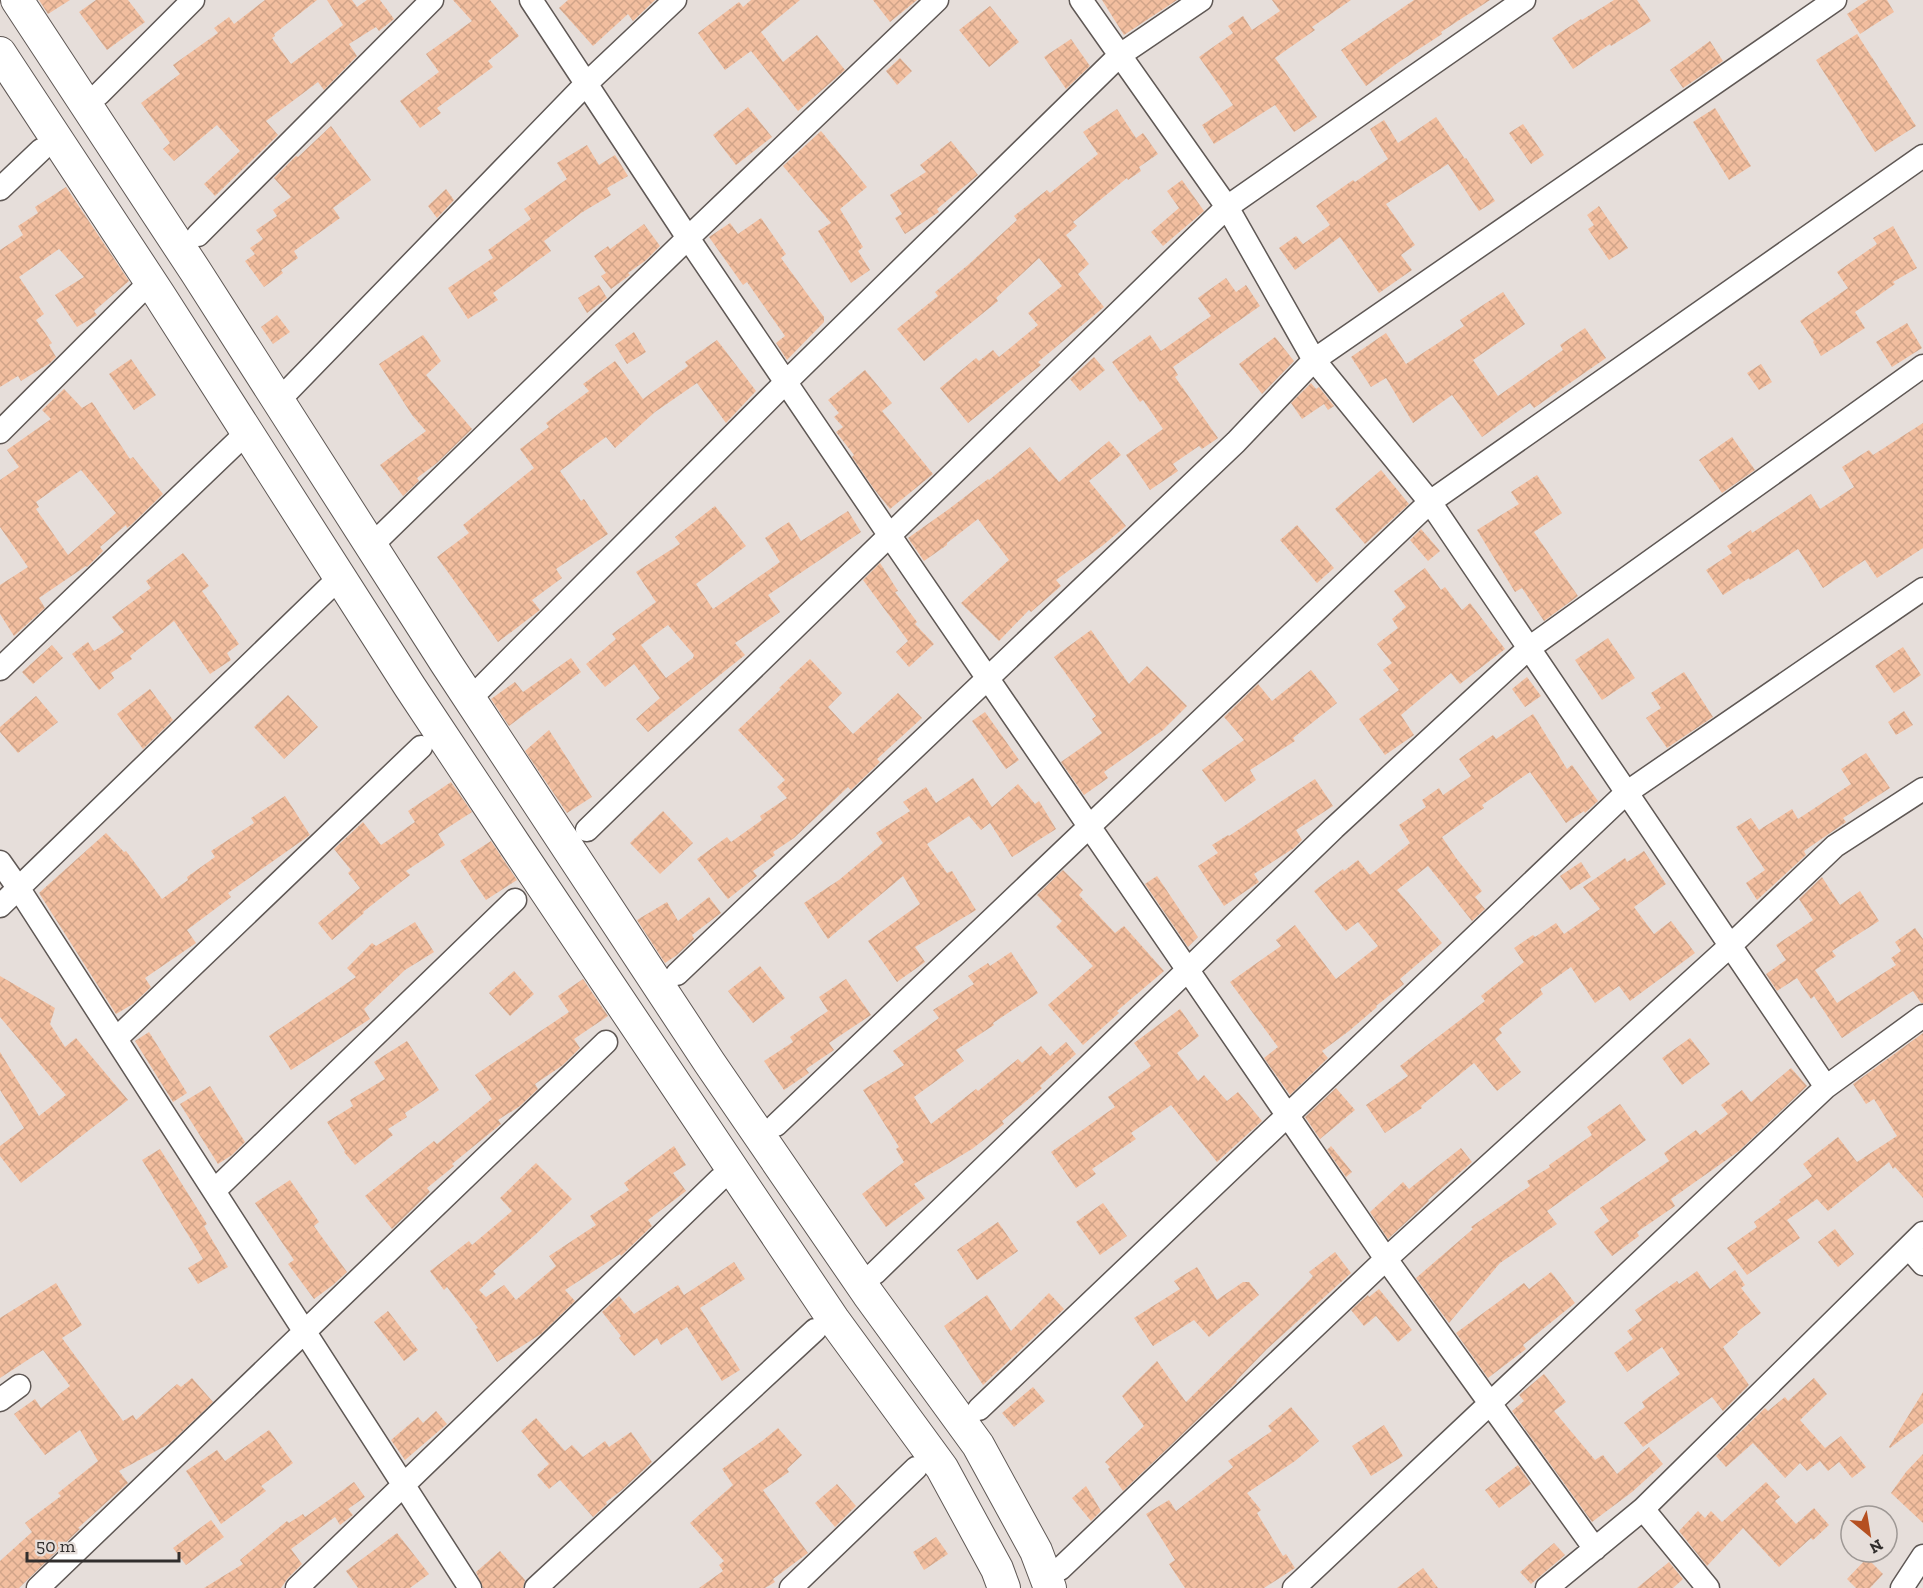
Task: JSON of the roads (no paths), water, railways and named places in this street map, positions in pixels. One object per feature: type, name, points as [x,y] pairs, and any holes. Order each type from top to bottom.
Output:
[{"type":"main road","points":[[16,0],[196,272],[446,663],[709,1062],[868,1294],[978,1445],[1036,1551],[1055,1578]]},
{"type":"main road","points":[[0,53],[166,306],[410,687],[833,1319],[942,1468],[997,1569],[1004,1588]]},
{"type":"main road","points":[[675,1085],[709,1062]]},
{"type":"street","points":[[99,94],[193,0]]},
{"type":"street","points":[[198,234],[432,0]]},
{"type":"street","points":[[531,0],[688,238],[890,536],[1386,1259],[1596,1549]]},
{"type":"street","points":[[284,395],[586,84],[675,0]]},
{"type":"street","points":[[371,546],[937,0]]},
{"type":"street","points":[[1081,0],[1227,207],[1314,360],[1430,502],[1826,1087]]},
{"type":"street","points":[[481,688],[786,382],[1120,55],[1201,0]]},
{"type":"street","points":[[588,830],[1227,207],[1524,0]]},
{"type":"street","points":[[677,974],[1236,442],[1314,360],[1835,0]]},
{"type":"street","points":[[0,189],[41,150]]},
{"type":"street","points":[[776,1125],[1430,502],[1923,156]]},
{"type":"street","points":[[0,432],[141,291]]},
{"type":"street","points":[[875,1274],[1334,828],[1529,648],[1923,366]]},
{"type":"street","points":[[0,669],[240,439]]},
{"type":"street","points":[[0,906],[340,577]]},
{"type":"street","points":[[979,1409],[1626,793],[1923,589]]},
{"type":"street","points":[[116,1040],[421,747]]},
{"type":"street","points":[[1055,1578],[1386,1259],[1730,946],[1835,846],[1923,789]]},
{"type":"street","points":[[0,862],[404,1485],[464,1586]]},
{"type":"street","points":[[214,1191],[515,900]]},
{"type":"street","points":[[1294,1588],[1826,1087],[1923,1016]]},
{"type":"street","points":[[38,1588],[606,1042]]},
{"type":"street","points":[[297,1588],[720,1179]]},
{"type":"street","points":[[1547,1588],[1643,1509],[1918,1248]]},
{"type":"street","points":[[536,1588],[815,1330]]},
{"type":"street","points":[[0,1400],[19,1386]]},
{"type":"street","points":[[791,1588],[916,1468]]},
{"type":"street","points":[[1643,1509],[1708,1588]]},
{"type":"street","points":[[1902,1588],[1923,1557]]}]
